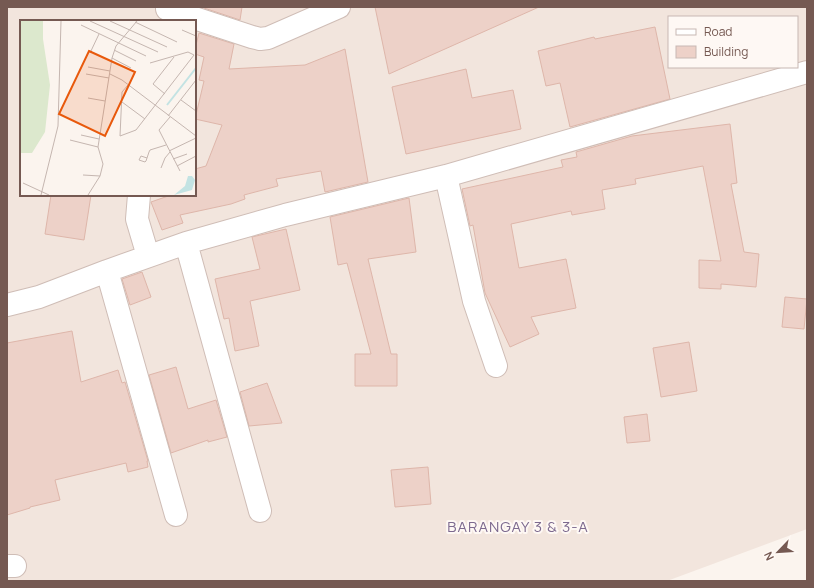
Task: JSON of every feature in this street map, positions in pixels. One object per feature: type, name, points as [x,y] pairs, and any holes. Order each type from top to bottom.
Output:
[{"type":"street","points":[[196,21],[260,39],[268,38],[339,7]]},
{"type":"street","points":[[166,12],[192,20]]},
{"type":"street","points":[[7,305],[38,297],[186,243],[285,215],[446,176],[807,72]]},
{"type":"street","points":[[446,176],[474,301],[496,366]]},
{"type":"street","points":[[139,196],[137,219],[148,256]]},
{"type":"street","points":[[186,243],[260,511]]},
{"type":"street","points":[[107,271],[176,515]]},
{"type":"shaded area","points":[[7,7],[807,7],[807,529],[667,581],[7,581]]},
{"type":"building","points":[[242,7],[240,20],[204,8]]},
{"type":"building","points":[[375,7],[539,7],[389,74]]},
{"type":"building","points":[[655,27],[670,99],[570,127],[560,83],[546,86],[538,51],[594,37],[595,39]]},
{"type":"building","points":[[199,33],[234,44],[229,69],[305,65],[345,49],[368,182],[325,192],[321,171],[276,179],[278,186],[244,195],[245,199],[231,204],[180,215],[183,223],[162,230],[151,202],[168,196],[196,196],[196,169],[206,166],[222,125],[196,119],[204,81],[199,80],[204,57],[196,54],[196,45]]},
{"type":"building","points":[[466,69],[472,98],[513,90],[521,129],[406,154],[392,87]]},
{"type":"building","points":[[730,124],[737,183],[731,184],[744,252],[759,254],[756,287],[721,284],[721,289],[699,288],[699,260],[721,261],[703,166],[635,179],[636,184],[602,190],[605,209],[572,215],[571,211],[511,224],[519,268],[566,259],[576,308],[531,317],[539,334],[510,347],[485,293],[473,225],[470,226],[462,189],[563,167],[561,160],[577,157],[576,152],[632,136]]},
{"type":"building","points":[[51,196],[91,196],[84,240],[45,234]]},
{"type":"building","points":[[409,198],[416,252],[368,259],[391,354],[397,354],[397,386],[355,386],[355,354],[371,354],[347,263],[338,265],[330,217]]},
{"type":"building","points":[[286,229],[300,290],[250,301],[259,346],[235,351],[229,318],[224,319],[215,279],[260,269],[252,237]]},
{"type":"building","points":[[142,272],[151,297],[130,305],[122,279]]},
{"type":"building","points":[[785,297],[807,299],[804,329],[782,327]]},
{"type":"building","points":[[72,331],[81,382],[118,370],[122,383],[125,382],[148,461],[148,467],[128,472],[126,463],[55,480],[60,500],[30,507],[7,515],[7,343]]},
{"type":"building","points":[[689,342],[697,391],[661,397],[653,348]]},
{"type":"building","points":[[176,367],[188,409],[216,400],[227,437],[208,442],[208,440],[171,453],[149,375]]},
{"type":"building","points":[[267,383],[282,423],[249,426],[240,392]]},
{"type":"building","points":[[647,414],[650,441],[627,443],[624,417]]},
{"type":"building","points":[[428,467],[431,504],[395,507],[391,470]]},
{"type":"district","name":"BARANGAY 3 & 3-A","points":[[518,526]]}]
